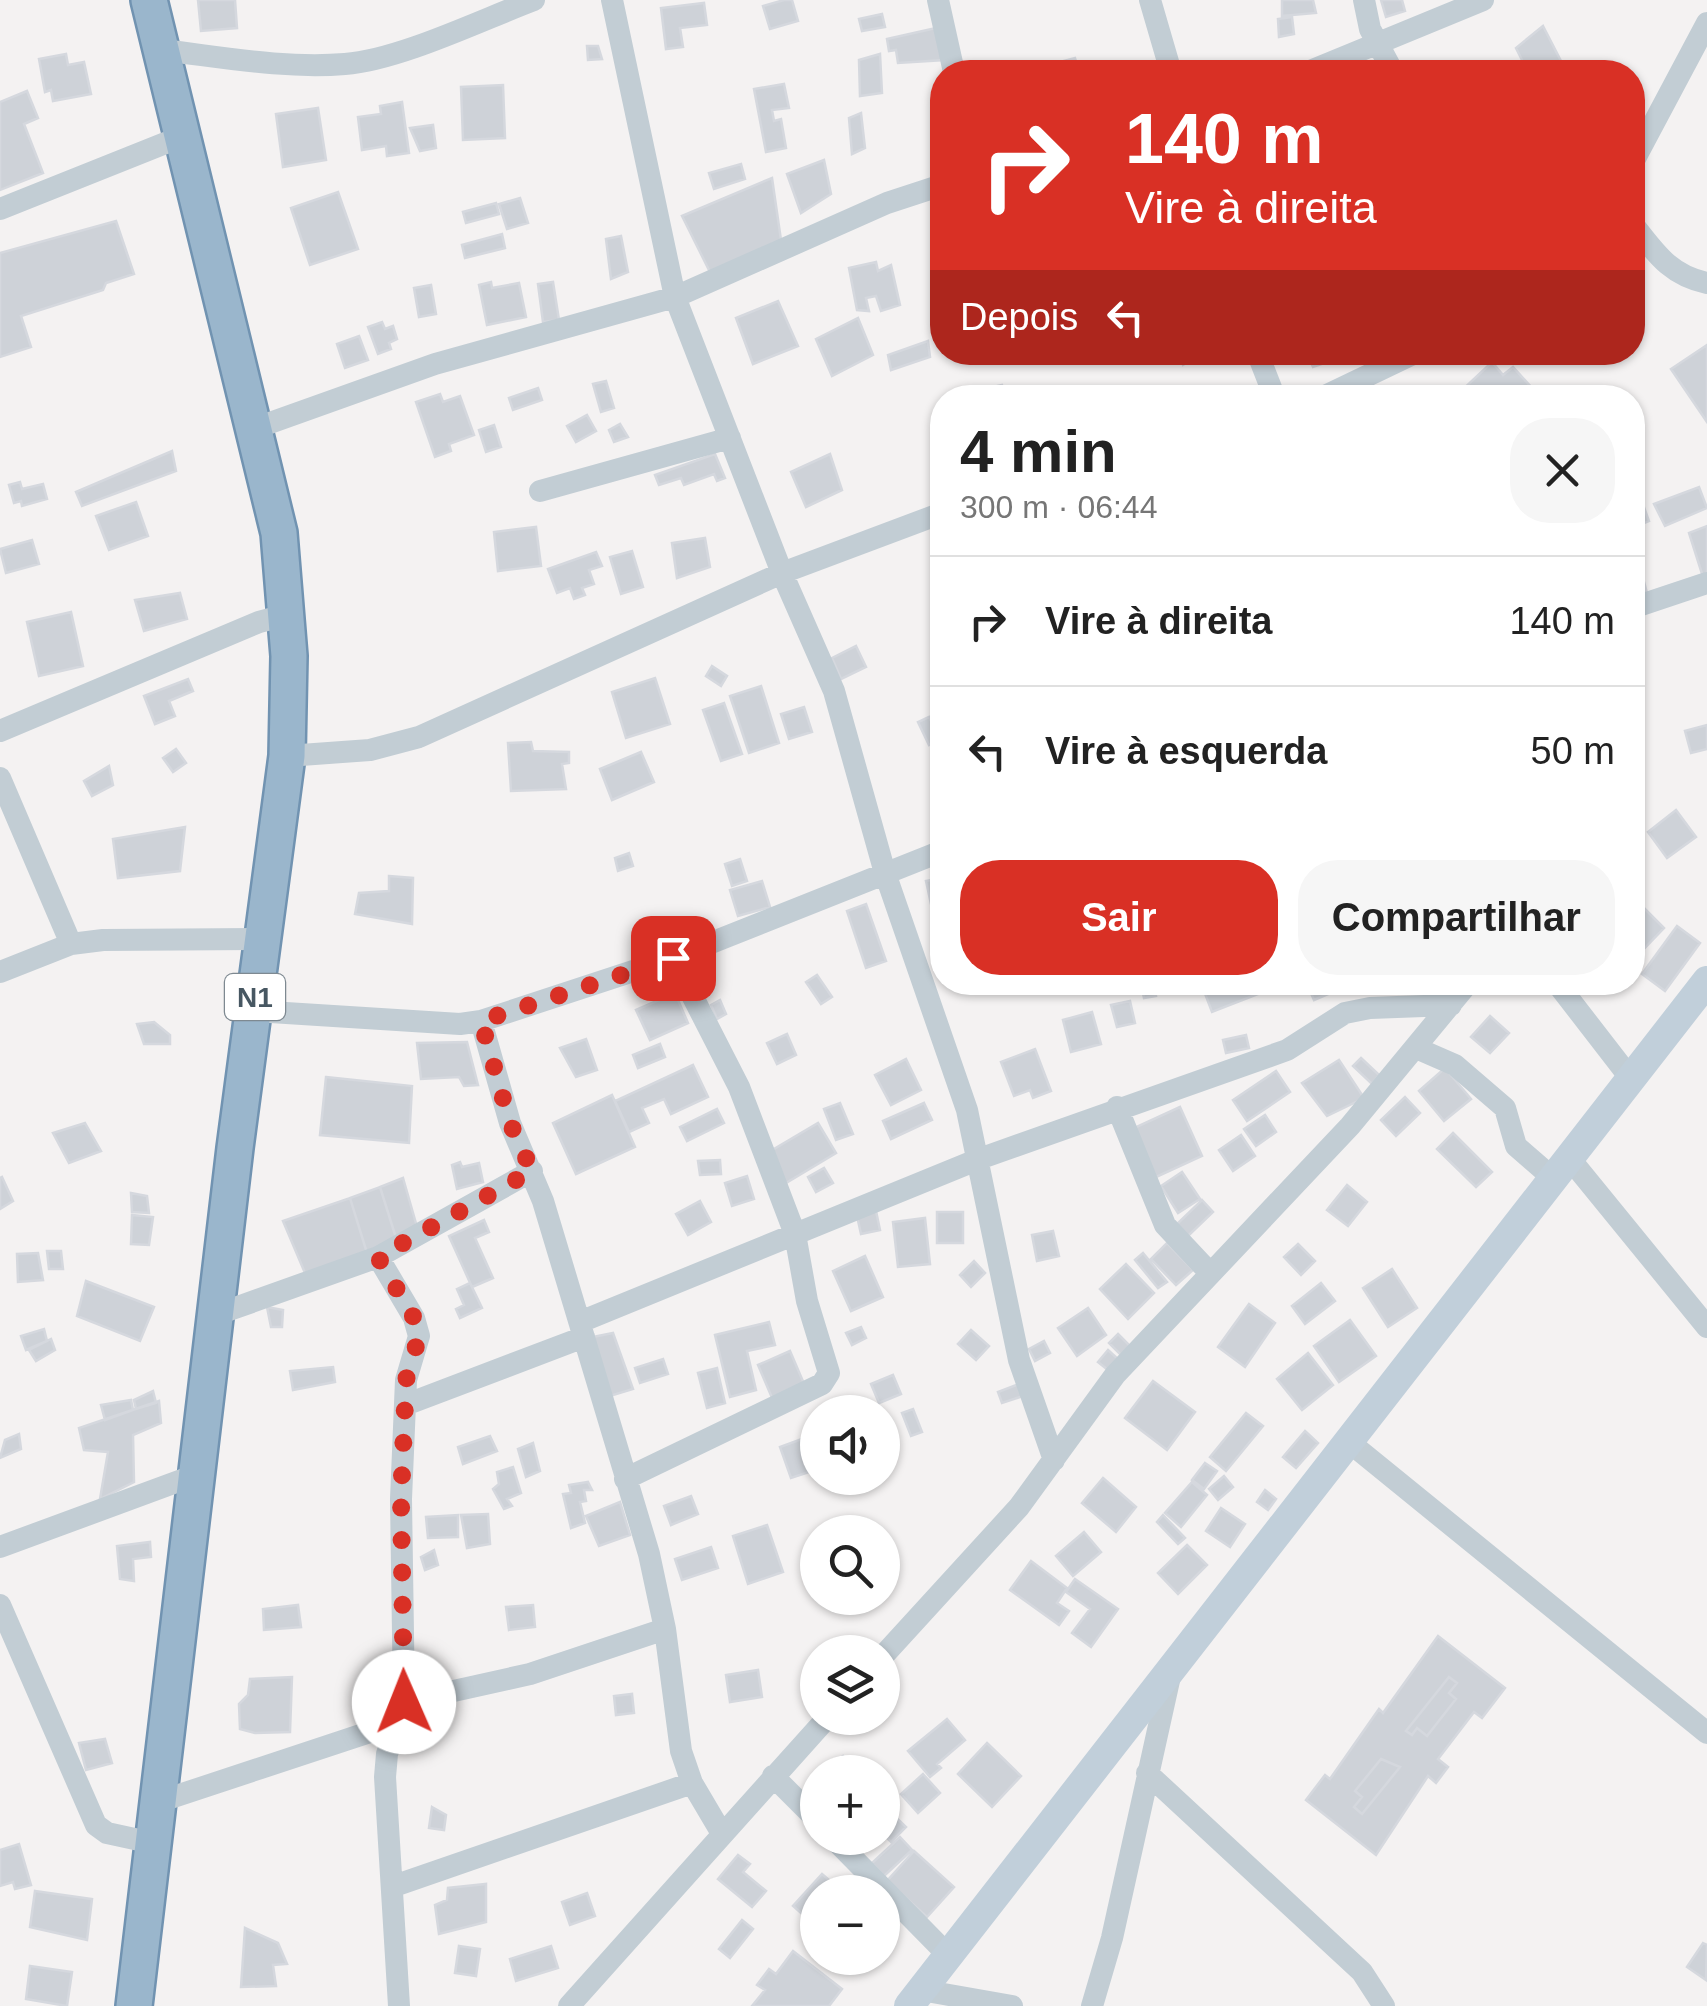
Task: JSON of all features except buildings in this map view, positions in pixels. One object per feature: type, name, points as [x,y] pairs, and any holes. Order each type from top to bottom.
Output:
[{"type":"highway","name":"N1","points":[[134,2006],[287,756],[288,614],[279,533],[150,0]]},
{"type":"main road","points":[[915,1998],[1707,982]]},
{"type":"street","points":[[162,50],[269,63],[347,64],[376,58],[534,0]]},
{"type":"street","points":[[612,0],[675,298],[782,573],[834,691],[885,873],[960,1084],[1019,1360],[1054,1460]]},
{"type":"street","points":[[938,0],[951,60]]},
{"type":"street","points":[[1150,0],[1168,60]]},
{"type":"street","points":[[1364,0],[1370,29],[1388,60]]},
{"type":"street","points":[[1337,60],[1483,0]]},
{"type":"street","points":[[1645,140],[1707,23]]},
{"type":"street","points":[[0,210],[183,136]]},
{"type":"street","points":[[256,428],[435,364],[675,298],[888,203],[930,189]]},
{"type":"street","points":[[1645,240],[1667,268],[1686,279],[1707,283]]},
{"type":"street","points":[[1348,385],[1390,365]]},
{"type":"street","points":[[540,491],[730,438]]},
{"type":"street","points":[[287,756],[370,750],[418,737],[782,573],[930,518]]},
{"type":"street","points":[[1645,604],[1707,583]]},
{"type":"street","points":[[0,731],[258,622],[288,614]]},
{"type":"street","points":[[0,778],[71,944]]},
{"type":"street","points":[[254,1011],[460,1024],[481,1021],[673,958],[930,855]]},
{"type":"street","points":[[0,972],[71,944],[103,940],[262,939]]},
{"type":"street","points":[[625,1479],[822,1384],[829,1373],[807,1301],[794,1234],[739,1087],[673,958]]},
{"type":"street","points":[[900,1637],[1019,1508],[1091,1404],[1209,1272],[1350,1126],[1459,995]]},
{"type":"street","points":[[1566,995],[1631,1080]]},
{"type":"street","points":[[405,1405],[794,1234],[978,1159],[1287,1050],[1345,1013],[1370,1008],[1451,1005]]},
{"type":"street","points":[[481,1021],[510,1123],[532,1171],[649,1554],[666,1629],[680,1751],[692,1783],[721,1832]]},
{"type":"street","points":[[1416,1048],[1454,1065],[1505,1108],[1516,1146],[1562,1169],[1707,1327]]},
{"type":"street","points":[[1117,1107],[1165,1225],[1209,1272]]},
{"type":"street","points":[[218,1314],[378,1257],[532,1171]]},
{"type":"street","points":[[378,1257],[414,1318],[419,1336],[406,1380],[401,1499],[402,1712],[387,1754],[385,1777],[399,2006]]},
{"type":"street","points":[[1350,1442],[1707,1734]]},
{"type":"street","points":[[0,1547],[198,1474]]},
{"type":"street","points":[[0,1605],[96,1825],[108,1833],[154,1842]]},
{"type":"street","points":[[158,1802],[402,1712],[666,1629]]},
{"type":"street","points":[[1092,2006],[1112,1938],[1170,1672]]},
{"type":"street","points":[[574,2005],[721,1832],[811,1735]]},
{"type":"street","points":[[1147,1773],[1362,1972],[1384,2006]]},
{"type":"street","points":[[773,1776],[800,1803]]},
{"type":"street","points":[[394,1886],[692,1783]]},
{"type":"street","points":[[851,1855],[949,1956]]},
{"type":"street","points":[[915,1998],[1012,2006]]},
{"type":"route","points":[[404,1702],[401,1499],[406,1380],[419,1336],[414,1318],[378,1257],[532,1171],[502,1102],[481,1021],[673,958]]}]
